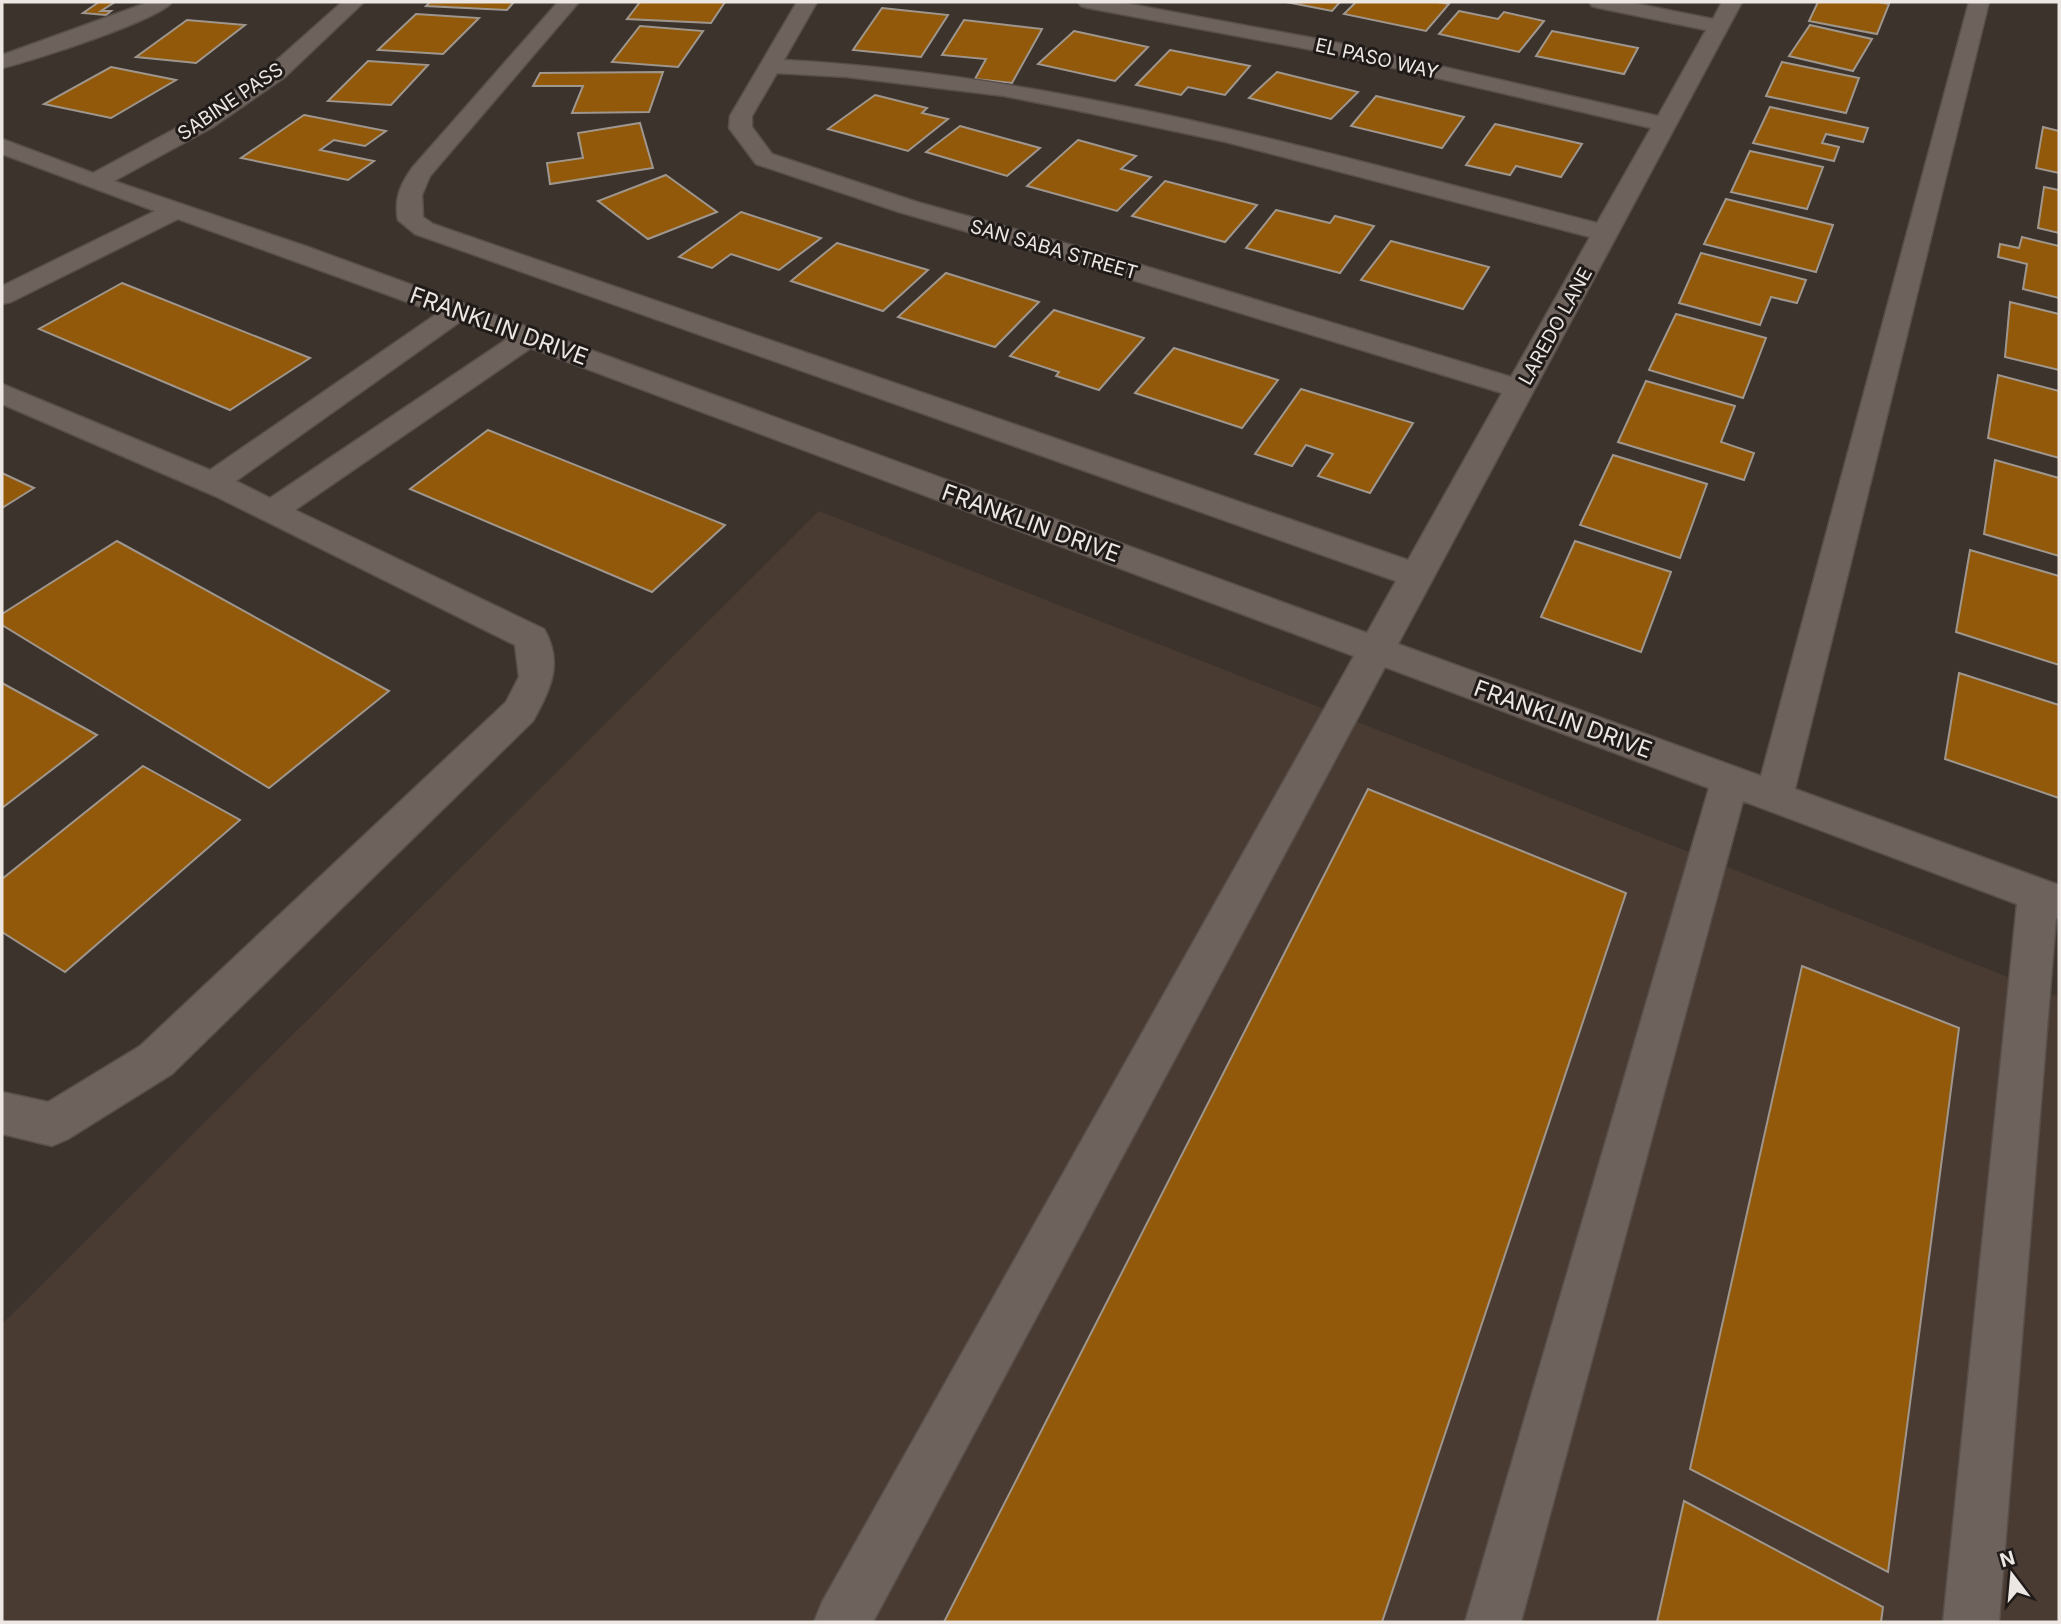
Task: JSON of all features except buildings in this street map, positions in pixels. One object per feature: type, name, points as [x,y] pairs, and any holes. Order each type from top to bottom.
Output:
[{"type":"street","points":[[2,62],[104,27],[162,2]]},
{"type":"street","name":"SABINE PASS","points":[[94,182],[205,122],[277,72],[355,2]]},
{"type":"street","points":[[569,2],[409,189],[407,205],[411,220],[424,229],[1418,576]]},
{"type":"street","name":"SAN SABA STREET","points":[[807,2],[741,116],[740,128],[764,159],[908,207],[1109,264],[1521,389]]},
{"type":"street","name":"EL PASO WAY","points":[[1088,2],[1334,48],[1665,124]]},
{"type":"street","points":[[1600,2],[1725,14]]},
{"type":"street","points":[[1774,797],[1979,2]]},
{"type":"street","name":"LAREDO LANE","points":[[842,1622],[1725,14]]},
{"type":"street","points":[[770,66],[847,70],[978,86],[1075,103],[1228,135],[1605,233]]},
{"type":"street","name":"FRANKLIN DRIVE","points":[[2,146],[2049,898]]},
{"type":"street","points":[[2,296],[176,210]]},
{"type":"street","points":[[213,483],[457,311]]},
{"type":"street","points":[[272,512],[290,497],[528,337]]},
{"type":"street","points":[[2,393],[213,483],[532,638],[537,677],[520,711],[156,1060],[52,1124],[2,1113]]},
{"type":"street","points":[[1493,1622],[1730,781]]},
{"type":"street","points":[[1971,1622],[2049,898]]},
{"type":"shaded area","points":[[819,511],[2059,997],[2059,1622],[2,1622],[2,1324]]}]
